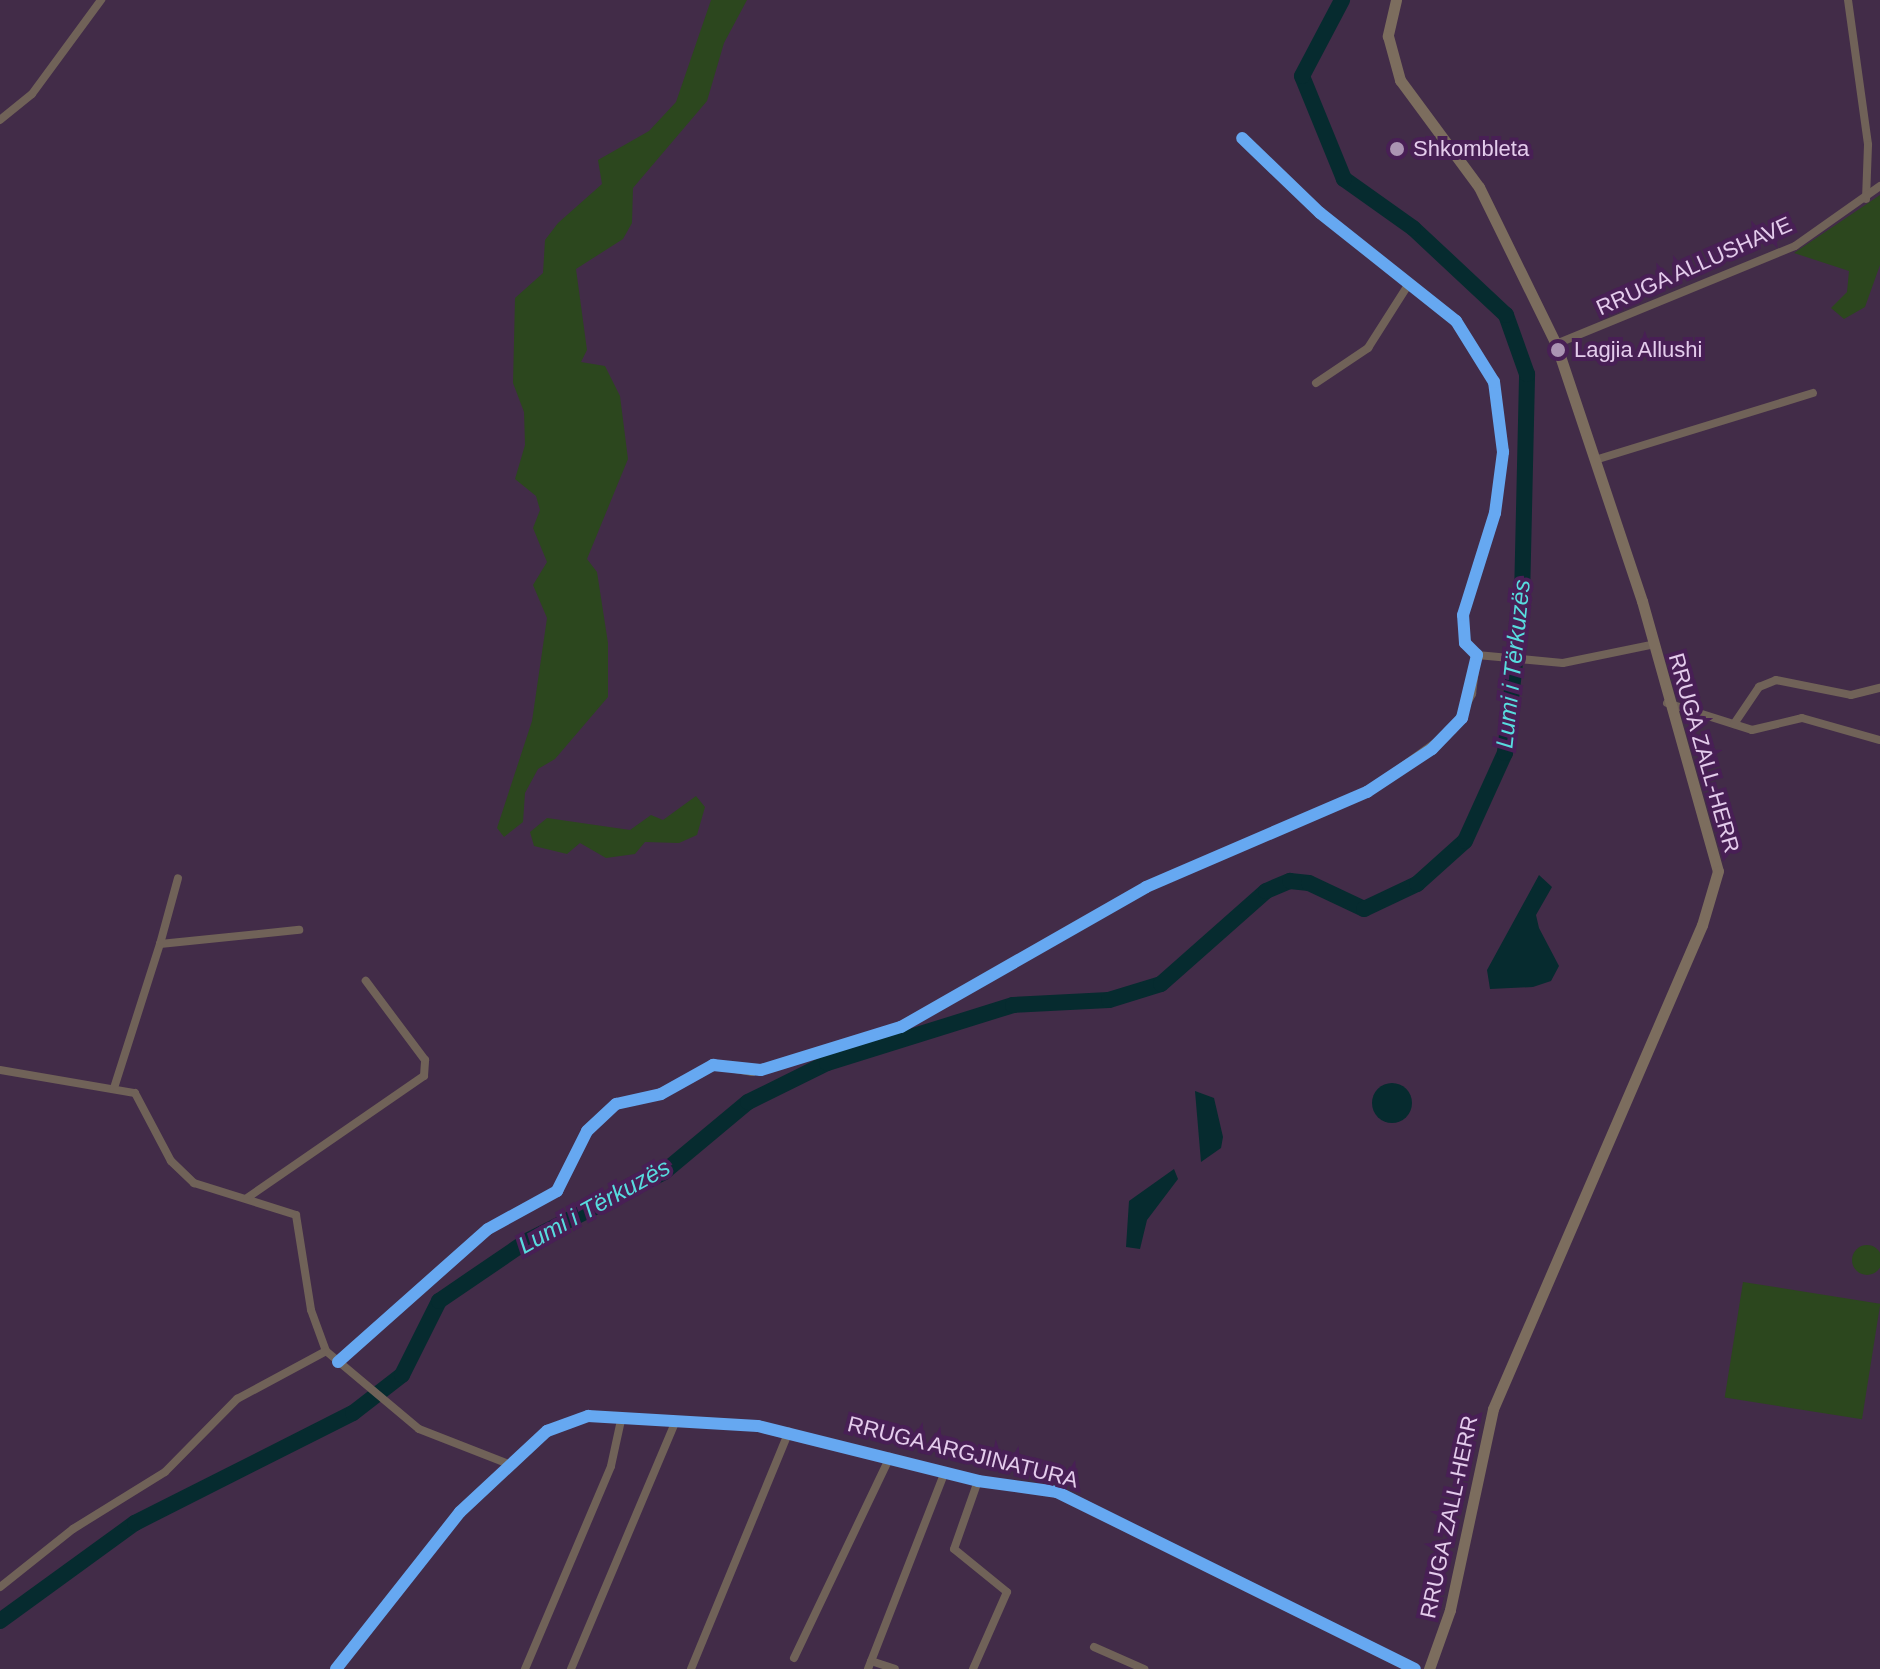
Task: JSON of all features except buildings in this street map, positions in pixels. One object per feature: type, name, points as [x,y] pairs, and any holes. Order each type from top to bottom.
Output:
[{"type":"main road","name":"RRUGA ZALL-HERR","points":[[1396,0],[1388,36],[1400,80],[1479,187],[1556,344],[1595,460],[1716,861],[1715,894],[1493,1409],[1450,1610],[1429,1669]]},
{"type":"street","points":[[0,120],[32,94],[101,0]]},
{"type":"street","points":[[1848,0],[1868,145],[1865,200]]},
{"type":"street","points":[[1242,138],[1320,213],[1410,282],[1469,335],[1500,400],[1495,513],[1463,615],[1465,643],[1477,655],[1499,654],[1563,663],[1651,645]]},
{"type":"street","name":"RRUGA ALLUSHAVE","points":[[1556,344],[1795,246],[1832,217],[1846,215],[1880,186]]},
{"type":"street","points":[[1316,383],[1368,348],[1410,282]]},
{"type":"street","points":[[1595,460],[1813,393]]},
{"type":"street","points":[[338,1362],[488,1229],[557,1191],[587,1131],[608,1109],[661,1094],[713,1065],[752,1072],[889,1032],[1146,887],[1367,792],[1453,730],[1472,694],[1477,655]]},
{"type":"street","points":[[1734,724],[1759,687],[1776,680],[1851,695],[1880,688]]},
{"type":"street","points":[[1666,702],[1762,732],[1812,719],[1880,740]]},
{"type":"street","points":[[114,1088],[178,878]]},
{"type":"street","points":[[160,944],[299,930]]},
{"type":"street","points":[[246,1199],[424,1076],[425,1060],[366,981]]},
{"type":"street","points":[[0,1070],[89,1091],[114,1088],[143,1098],[182,1174],[246,1199],[288,1209],[301,1221],[311,1310],[326,1351],[386,1405],[419,1429],[509,1464]]},
{"type":"street","points":[[0,1587],[73,1529],[165,1472],[246,1392],[326,1351]]},
{"type":"street","name":"RRUGA ARGJINATURA","points":[[336,1669],[446,1527],[509,1464],[569,1419],[676,1421],[789,1431],[978,1481],[1039,1486],[1117,1515],[1415,1669]]},
{"type":"street","points":[[525,1669],[611,1466],[621,1420]]},
{"type":"street","points":[[571,1669],[676,1421]]},
{"type":"street","points":[[691,1669],[789,1431]]},
{"type":"street","points":[[794,1658],[890,1457]]},
{"type":"street","points":[[895,1669],[870,1665],[945,1472]]},
{"type":"street","points":[[973,1669],[1007,1592],[954,1549],[978,1481]]},
{"type":"street","points":[[1094,1647],[1144,1669]]},
{"type":"green space","points":[[711,0],[747,0],[724,43],[707,101],[633,188],[632,223],[623,239],[576,269],[587,350],[581,362],[605,366],[620,396],[628,459],[587,559],[597,572],[608,643],[608,697],[555,759],[538,769],[525,793],[523,822],[504,837],[497,828],[532,721],[547,618],[533,585],[547,562],[533,528],[540,510],[536,496],[515,479],[525,445],[524,412],[513,383],[515,298],[543,273],[545,240],[558,223],[602,184],[598,160],[649,131],[676,102]]},
{"type":"green space","points":[[1880,195],[1880,265],[1865,307],[1844,319],[1831,308],[1847,292],[1849,271],[1794,253]]},
{"type":"green space","points":[[696,796],[705,807],[697,835],[679,843],[645,842],[635,854],[606,858],[580,843],[567,854],[534,846],[530,832],[547,818],[630,830],[651,815],[663,820]]},
{"type":"green space","points":[[1867,1245],[1877,1250],[1882,1260],[1877,1270],[1867,1275],[1857,1270],[1852,1260],[1857,1250]]},
{"type":"green space","points":[[1743,1282],[1880,1304],[1862,1419],[1725,1398]]},
{"type":"shaded area","points":[[1539,875],[1552,887],[1536,915],[1539,928],[1559,966],[1551,981],[1533,987],[1490,989],[1487,970]]},
{"type":"shaded area","points":[[1392,1083],[1406,1089],[1412,1103],[1406,1117],[1392,1123],[1378,1117],[1372,1103],[1378,1089]]},
{"type":"shaded area","points":[[1195,1091],[1214,1098],[1223,1137],[1221,1148],[1201,1162]]},
{"type":"shaded area","points":[[1174,1169],[1178,1179],[1147,1220],[1140,1249],[1126,1247],[1129,1201]]},
{"type":"waterway","name":"Lumi i Tërkuzës","points":[[0,1621],[135,1523],[353,1413],[402,1375],[439,1301],[527,1241],[664,1172],[748,1102],[827,1063],[1013,1005],[1109,1000],[1161,984],[1266,891],[1290,881],[1309,883],[1364,909],[1417,884],[1465,841],[1505,753],[1522,598],[1527,374],[1506,315],[1413,228],[1344,179],[1302,76],[1342,0]]},
{"type":"cycle path","points":[[338,1362],[488,1229],[557,1191],[587,1131],[616,1104],[661,1094],[713,1065],[761,1070],[901,1027],[1146,887],[1367,792],[1432,749],[1462,718],[1477,655],[1465,643],[1463,615],[1495,513],[1503,452],[1494,382],[1456,321],[1320,213],[1242,138]]},
{"type":"cycle path","points":[[336,1669],[460,1512],[547,1431],[588,1416],[758,1426],[978,1481],[1057,1492],[1415,1669]]},
{"type":"place","name":"Shkombleta","points":[[1397,149]]},
{"type":"place","name":"Lagjia Allushi","points":[[1558,350]]}]
